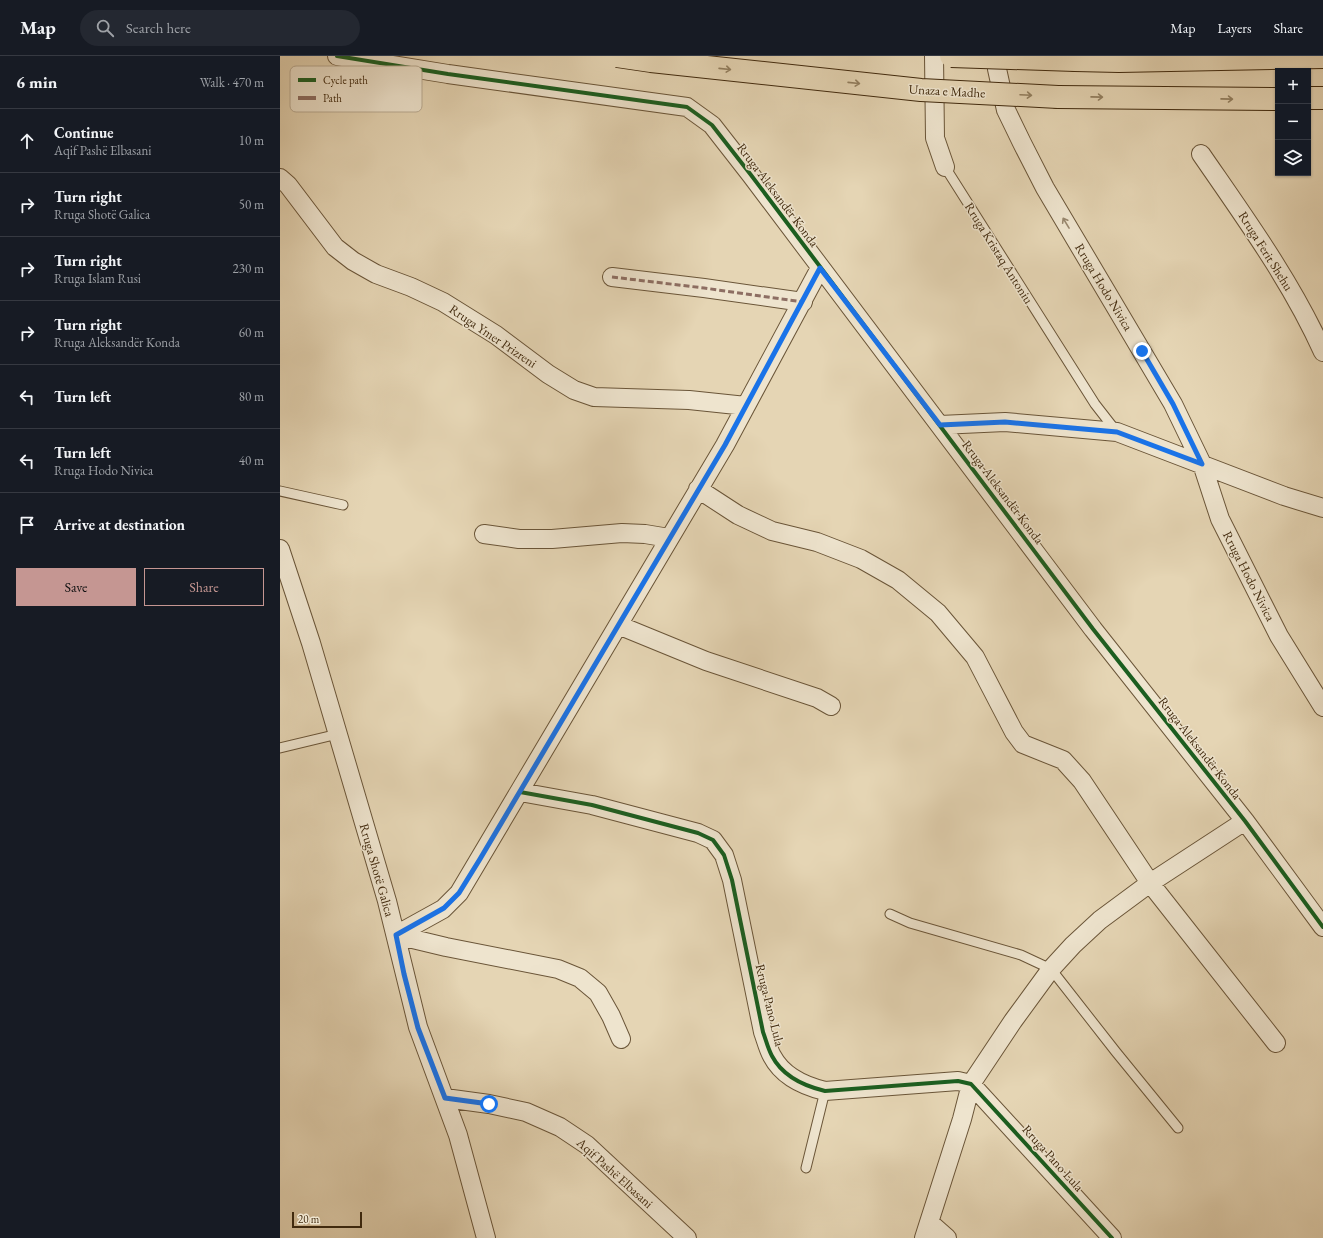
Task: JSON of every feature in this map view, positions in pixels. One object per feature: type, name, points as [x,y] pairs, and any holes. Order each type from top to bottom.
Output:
[{"type":"highway","name":"Unaza e Madhe","points":[[617,56],[659,62],[921,90],[1058,96],[1275,99]]},
{"type":"highway","points":[[951,56],[1119,61],[1323,57]]},
{"type":"highway","points":[[1311,98],[1323,98]]},
{"type":"street","name":"Rruga Aleksandër Konda","points":[[337,56],[399,66]]},
{"type":"street","name":"Rruga Kristaq Antoniu","points":[[934,56],[935,138],[945,168]]},
{"type":"street","name":"Rruga Hodo Nivica","points":[[997,56],[997,69],[1006,110],[1022,143],[1045,188],[1173,404],[1202,464],[1220,519],[1279,636],[1323,707]]},
{"type":"street","name":"Rruga Aleksandër Konda","points":[[422,70],[687,107],[712,125],[1093,629],[1245,821],[1323,927]]},
{"type":"street","name":"Rruga Ferit Shehu","points":[[1201,154],[1263,243],[1313,330],[1323,352]]},
{"type":"street","name":"Rruga Ymer Prizreni","points":[[280,178],[288,185],[334,247],[353,261],[376,274],[412,287],[443,302],[496,336],[548,374],[574,390],[594,397],[689,400],[746,406]]},
{"type":"street","points":[[396,935],[444,908],[459,893],[520,792],[746,406],[820,268]]},
{"type":"street","points":[[612,277],[803,302]]},
{"type":"street","points":[[940,425],[1005,422],[1117,432],[1284,496],[1323,508]]},
{"type":"street","points":[[698,489],[738,515],[772,531],[817,542],[860,559],[898,580],[938,613],[974,658],[1014,732],[1023,744],[1063,760],[1082,781],[1150,884],[1276,1043]]},
{"type":"street","points":[[484,534],[519,540],[552,539],[622,533],[645,534],[669,538]]},
{"type":"street","name":"Rruga Shotë Galica","points":[[280,549],[311,643],[396,935],[418,1028],[458,1136],[486,1238]]},
{"type":"street","points":[[618,625],[706,661],[817,698],[831,706]]},
{"type":"street","name":"Rruga Pano Lula","points":[[520,792],[592,805],[698,833],[713,840],[724,855],[732,880],[763,1032],[772,1057],[783,1070],[794,1080],[810,1087],[825,1090],[958,1081],[971,1084],[1112,1238]]},
{"type":"street","points":[[947,1238],[927,1231],[962,1120],[971,1084],[1013,1021],[1051,969],[1073,945],[1100,920],[1150,884],[1245,821]]},
{"type":"street","points":[[396,935],[446,947],[558,969],[580,978],[598,993],[611,1016],[621,1039]]},
{"type":"street","name":"Aqif Pashë Elbasani","points":[[445,1098],[489,1104],[526,1112],[560,1126],[587,1145],[687,1238]]},
{"type":"lane","name":"Rruga Kristaq Antoniu","points":[[945,168],[1095,404],[1117,432]]},
{"type":"lane","points":[[280,491],[343,505]]},
{"type":"lane","points":[[280,748],[338,734]]},
{"type":"lane","points":[[890,914],[910,923],[1021,954],[1051,969],[1178,1128]]},
{"type":"lane","points":[[806,1168],[825,1090]]},
{"type":"marked path","points":[[612,277],[803,302]]},
{"type":"cycle path","points":[[337,56],[399,66]]},
{"type":"cycle path","points":[[422,70],[687,107],[712,125],[1093,629],[1245,821],[1323,927]]},
{"type":"cycle path","points":[[520,792],[592,805],[698,833],[713,840],[724,855],[732,880],[763,1032],[771,1053],[782,1070],[795,1080],[825,1091],[958,1081],[971,1084],[1112,1238]]},
{"type":"route","points":[[489,1104],[445,1098],[418,1028],[396,935],[444,908],[459,893],[725,445],[820,268],[940,425],[1005,422],[1117,432],[1202,464],[1173,404],[1142,351]]}]
